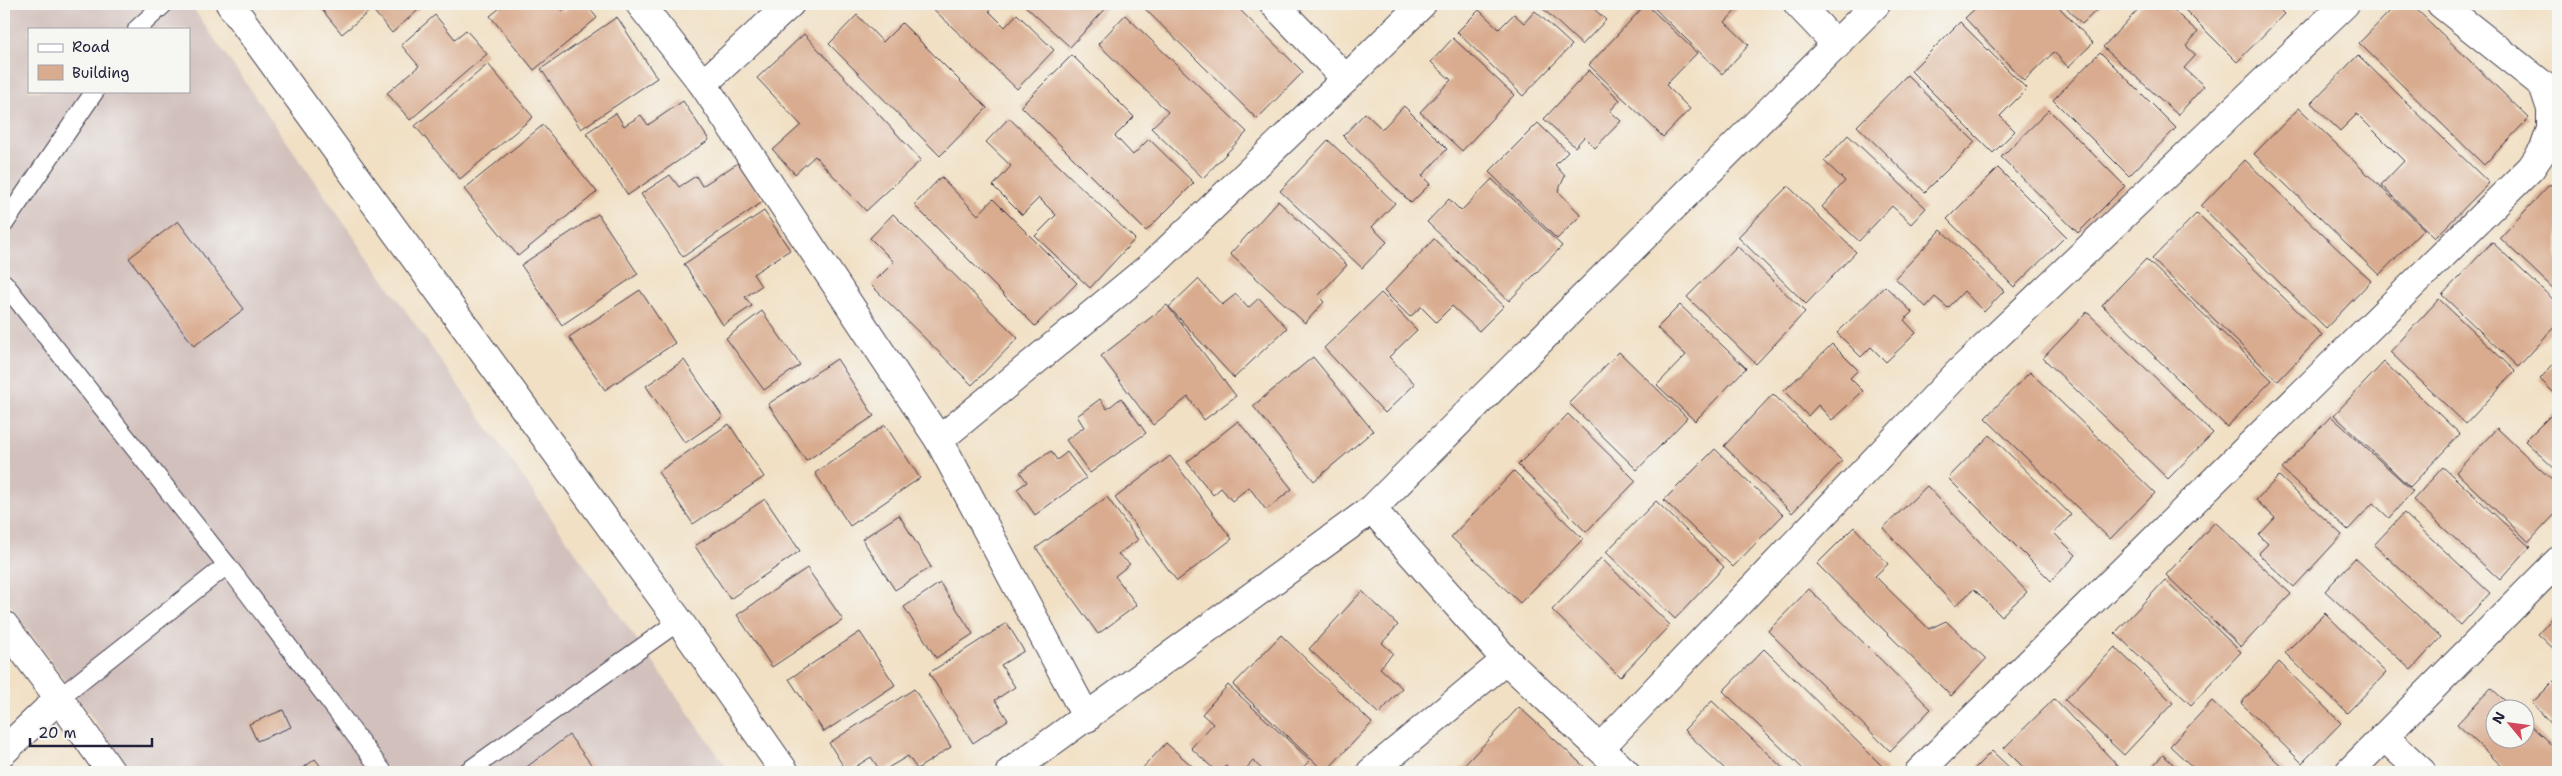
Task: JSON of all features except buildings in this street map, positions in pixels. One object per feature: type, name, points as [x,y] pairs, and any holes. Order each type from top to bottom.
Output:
[{"type":"street","points":[[230,4],[679,620],[784,772]]},
{"type":"street","points":[[640,4],[703,84],[939,440],[1087,718]]},
{"type":"street","points":[[703,84],[790,4]]},
{"type":"street","points":[[1274,4],[1346,79]]},
{"type":"street","points":[[939,440],[1153,264],[1422,4]]},
{"type":"street","points":[[1798,4],[1837,45]]},
{"type":"street","points":[[1010,772],[1087,718],[1372,509],[1876,4]]},
{"type":"street","points":[[1600,748],[1959,372],[2345,4]]},
{"type":"street","points":[[1919,772],[2531,168],[2544,149],[2551,129],[2551,109],[2543,85],[2441,4]]},
{"type":"street","points":[[1372,509],[1506,660],[1625,772]]},
{"type":"street","points":[[2349,772],[2558,561]]},
{"type":"street","points":[[4,625],[59,698],[111,772]]},
{"type":"street","points":[[1371,772],[1506,660]]},
{"type":"street","points":[[4,752],[59,698]]},
{"type":"street","points":[[2384,737],[2422,772]]},
{"type":"lane","points":[[138,28],[164,4]]},
{"type":"lane","points":[[4,224],[94,92]]},
{"type":"lane","points":[[4,283],[227,565],[383,772]]},
{"type":"lane","points":[[59,698],[227,565]]},
{"type":"lane","points":[[467,772],[679,620]]},
{"type":"shaded area","points":[[4,4],[190,4],[730,772],[132,772],[4,597]]}]
